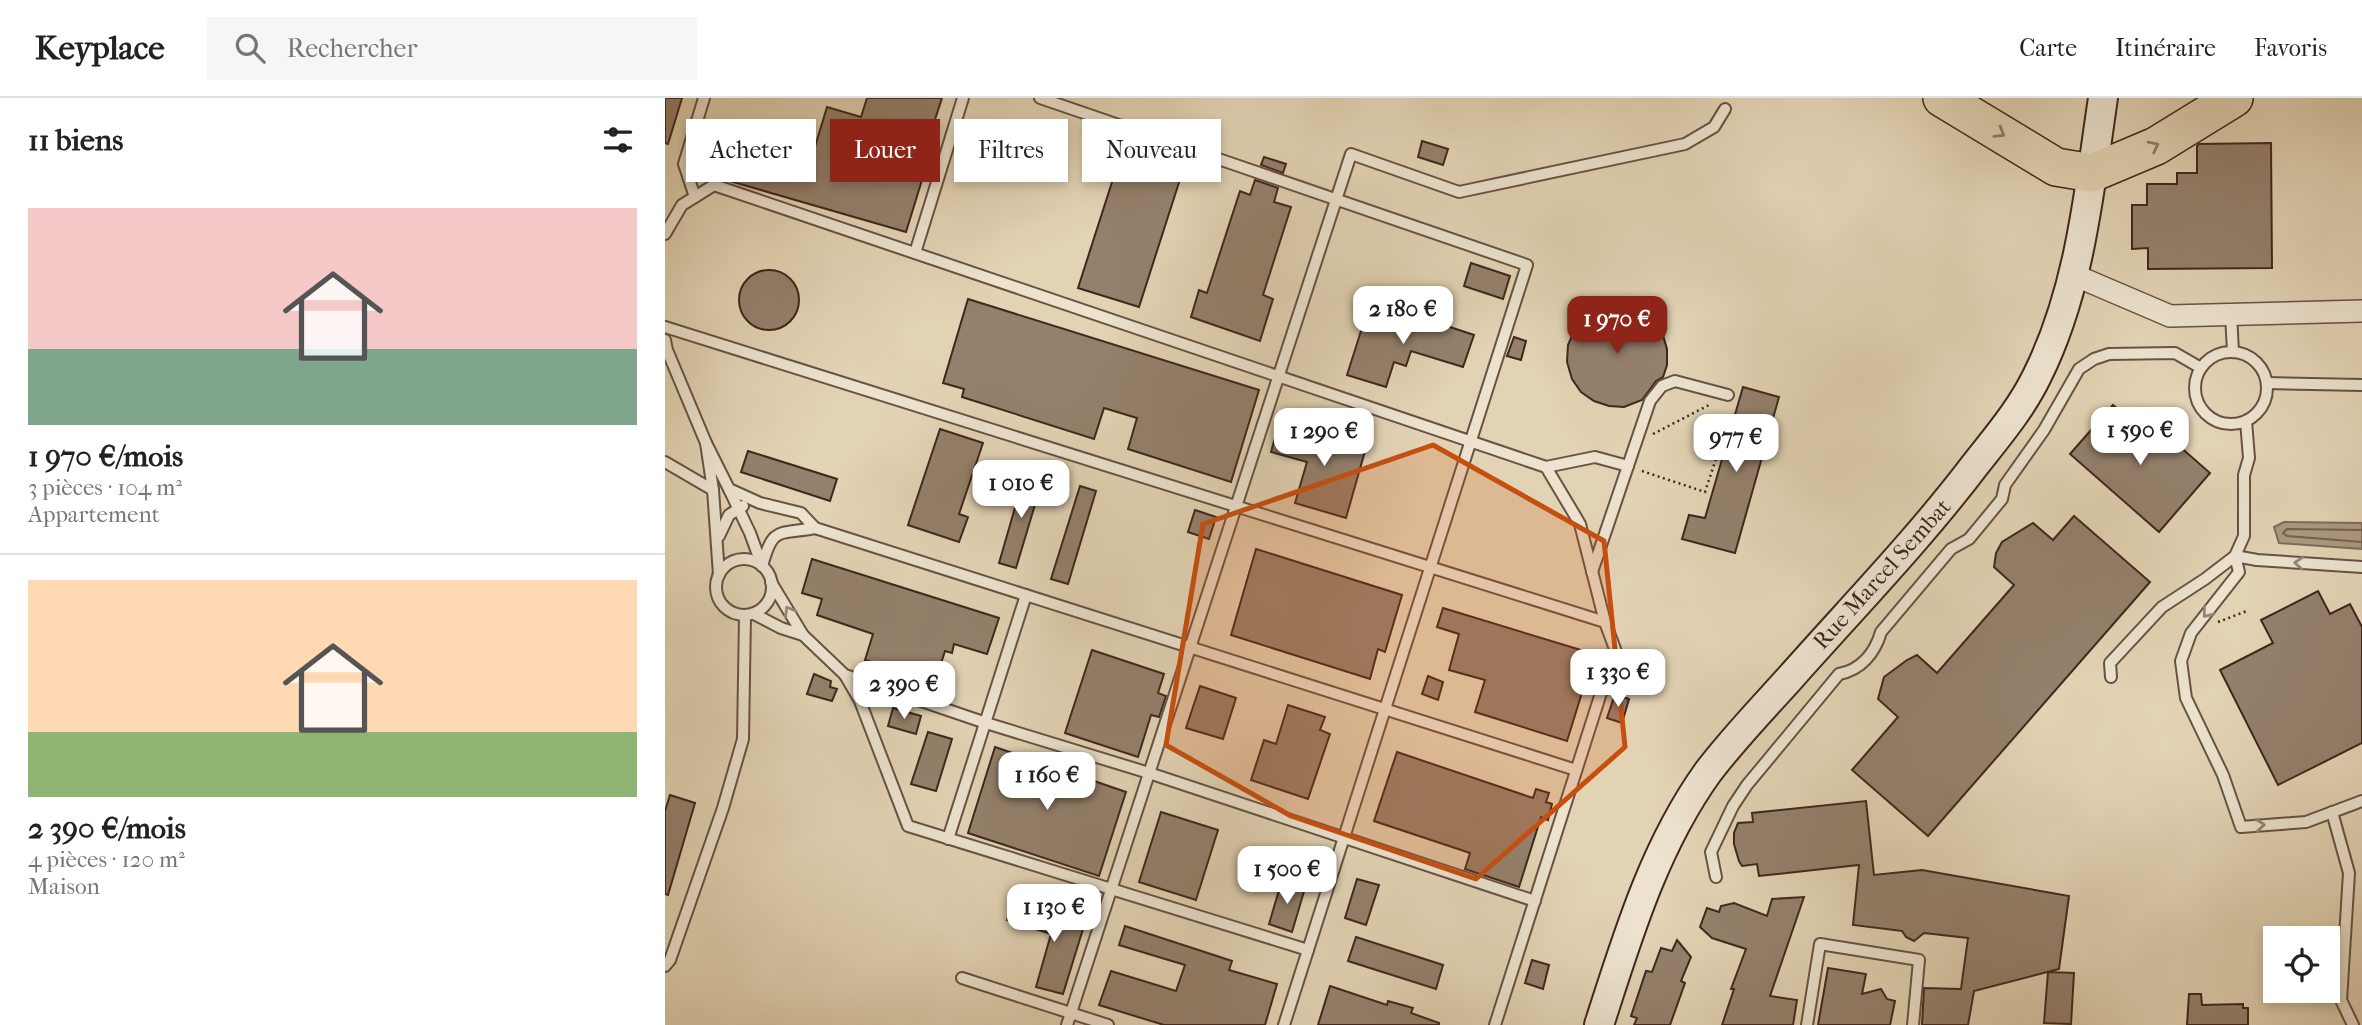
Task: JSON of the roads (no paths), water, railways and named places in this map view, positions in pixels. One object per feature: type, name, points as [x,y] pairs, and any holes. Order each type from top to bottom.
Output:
[{"type":"highway","points":[[1942,98],[2056,167],[2092,173],[2156,146],[2234,98]]},
{"type":"main road","name":"Rue Marcel Sembat","points":[[1599,1025],[1631,924],[1673,830],[1709,772],[1944,505],[2010,420],[2036,377],[2059,325],[2074,275],[2103,98]]},
{"type":"street","points":[[2074,275],[2170,316],[2362,311]]},
{"type":"lane","points":[[695,197],[684,164],[704,98]]},
{"type":"lane","points":[[915,253],[963,98]]},
{"type":"lane","points":[[1040,98],[1101,119]]},
{"type":"lane","points":[[1067,1025],[1351,154],[1459,192],[1685,144],[1714,127],[1725,109]]},
{"type":"lane","points":[[1221,160],[1527,265],[1284,1025]]},
{"type":"lane","points":[[665,234],[682,205],[714,185],[1546,467],[1595,457],[1627,466]]},
{"type":"lane","points":[[2231,314],[2233,352]]},
{"type":"lane","points":[[665,327],[1605,622]]},
{"type":"lane","points":[[665,340],[706,443],[750,533],[762,566]]},
{"type":"lane","points":[[2233,352],[2256,362],[2267,383],[2266,395],[2263,406],[2246,421],[2223,424],[2204,413],[2198,403],[2196,379],[2201,368],[2210,359],[2233,352]]},
{"type":"lane","points":[[1716,877],[1711,852],[1733,806],[1747,785],[1839,674],[1854,671],[1877,646],[1881,632],[1951,549],[1969,539],[2002,499],[2005,485],[2044,430],[2079,369],[2094,359],[2109,354],[2162,353],[2175,353],[2201,368]]},
{"type":"lane","points":[[1592,572],[1650,401],[1662,386],[1675,381],[1728,396]]},
{"type":"lane","points":[[2267,383],[2362,385]]},
{"type":"lane","points":[[2111,677],[2111,663],[2162,607],[2235,556],[2244,536],[2244,475],[2249,458],[2246,421]]},
{"type":"lane","points":[[706,443],[718,537],[717,594],[720,603],[736,614],[749,614],[803,635]]},
{"type":"lane","points":[[665,462],[713,490]]},
{"type":"lane","points":[[1495,1025],[1615,649],[1605,622],[1580,524],[1546,467]]},
{"type":"lane","points":[[729,489],[760,503],[801,513],[815,528]]},
{"type":"lane","points":[[718,537],[729,515],[743,506],[760,503]]},
{"type":"lane","points":[[762,566],[769,540],[779,534],[815,528],[1576,770]]},
{"type":"lane","points":[[2235,556],[2362,567]]},
{"type":"lane","points":[[2235,556],[2239,572],[2191,633],[2181,662],[2186,698],[2223,775],[2241,827],[2306,821],[2362,801]]},
{"type":"lane","points":[[719,575],[725,567],[742,559],[752,560],[767,571],[803,635],[845,675],[860,701],[908,826],[1308,950]]},
{"type":"lane","points":[[749,614],[767,603],[771,595],[771,582]]},
{"type":"lane","points":[[948,839],[1026,595]]},
{"type":"lane","points":[[665,967],[670,960],[723,808],[743,739],[749,614]]},
{"type":"lane","points":[[845,675],[1535,901]]},
{"type":"lane","points":[[2332,812],[2349,873],[2341,1000],[2353,1025]]},
{"type":"lane","points":[[1807,1025],[1820,944],[1919,960],[1913,1025]]},
{"type":"lane","points":[[962,978],[1108,1025]]},
{"type":"water","points":[[2284,522],[2362,523],[2362,549],[2279,543],[2274,527]]}]
